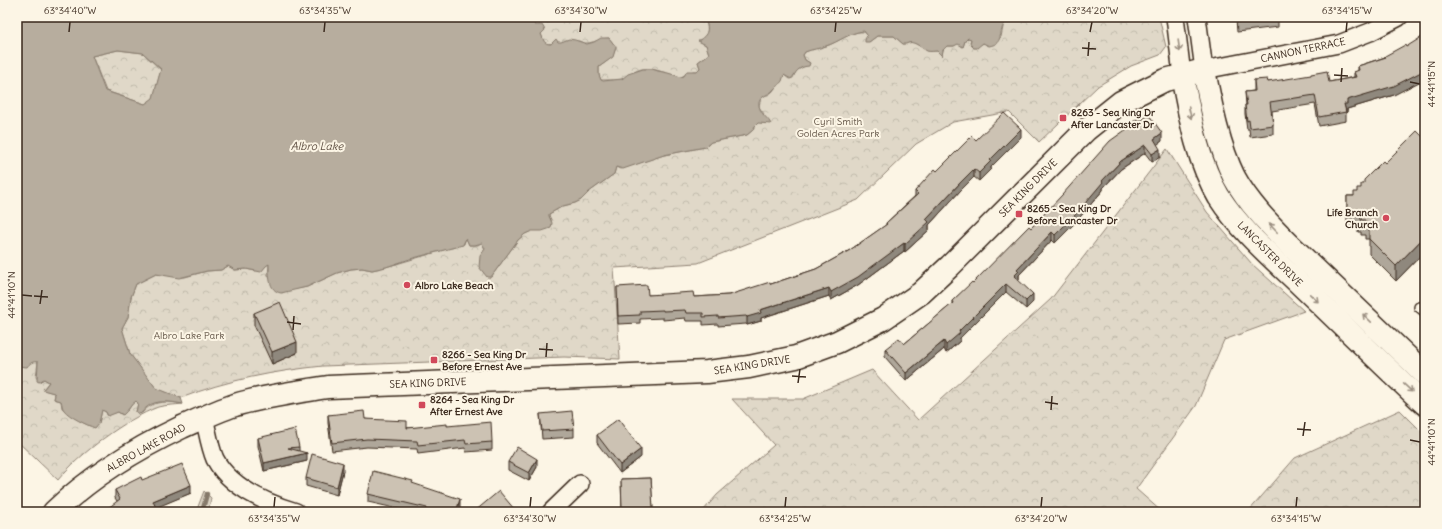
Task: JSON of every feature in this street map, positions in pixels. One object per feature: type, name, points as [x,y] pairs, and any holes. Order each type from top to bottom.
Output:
[{"type":"street","name":"LANCASTER DRIVE","points":[[1175,17],[1182,75],[1199,152],[1208,174],[1223,202],[1234,218],[1251,237],[1381,347],[1425,374]]},
{"type":"street","name":"LANCASTER DRIVE","points":[[1197,17],[1204,70],[1223,151],[1234,177],[1250,202],[1381,347],[1425,404]]},
{"type":"street","name":"CANNON TERRACE","points":[[1204,70],[1339,44],[1370,32],[1399,17]]},
{"type":"street","name":"SEA KING DRIVE","points":[[204,417],[235,405],[328,387],[707,372],[749,367],[796,357],[837,342],[883,319],[921,293],[1086,130],[1121,102],[1165,80],[1204,70]]},
{"type":"street","name":"ALBRO LAKE ROAD","points":[[54,512],[72,495],[101,472],[137,450],[204,417]]},
{"type":"street","points":[[204,417],[215,458],[223,470],[234,481],[250,492],[296,512]]},
{"type":"street","points":[[551,512],[580,484]]},
{"type":"green space","points":[[532,17],[703,17],[707,31],[705,37],[698,40],[706,45],[709,54],[698,62],[700,68],[697,71],[693,71],[681,77],[657,70],[642,69],[623,79],[601,80],[599,75],[599,67],[612,57],[616,47],[609,38],[590,43],[582,43],[579,41],[546,44],[541,34],[544,31],[540,25],[535,26]]},
{"type":"green space","name":"Cyril Smith Golden Acres Park","points":[[1007,17],[1159,17],[1166,47],[1160,55],[1131,66],[1098,86],[1039,142],[1009,112],[953,122],[916,144],[858,200],[698,263],[614,268],[620,359],[564,357],[323,366],[233,381],[181,398],[156,388],[130,354],[122,328],[128,317],[131,297],[136,284],[156,274],[185,277],[207,271],[221,270],[228,266],[235,270],[246,269],[255,271],[264,268],[268,264],[268,275],[296,289],[307,287],[337,273],[351,269],[362,268],[372,270],[386,267],[464,244],[466,238],[469,245],[478,245],[482,242],[485,249],[481,257],[481,263],[489,277],[491,277],[518,240],[525,234],[552,221],[549,214],[563,206],[581,200],[589,192],[614,174],[616,167],[620,169],[664,155],[706,147],[711,142],[747,135],[753,130],[764,114],[759,107],[761,99],[773,91],[784,75],[789,79],[793,78],[796,71],[810,63],[805,60],[803,55],[805,52],[829,45],[858,32],[862,32],[866,33],[869,42],[877,36],[894,36],[903,44],[913,42],[928,51],[937,51],[942,55],[943,50],[947,46],[954,46],[958,43],[963,47],[968,38],[971,39],[970,42],[981,44],[985,43],[987,46],[1001,37]]},
{"type":"green space","points":[[118,50],[143,53],[161,70],[153,99],[145,104],[106,91],[92,56]]},
{"type":"green space","points":[[1167,149],[1207,212],[1252,264],[1304,311],[1224,340],[1196,406],[1136,489],[1162,512],[703,511],[717,495],[774,445],[732,399],[803,399],[872,370],[918,420],[1051,299]]},
{"type":"green space","points":[[35,361],[38,362],[36,377],[39,382],[44,379],[49,382],[43,389],[54,393],[54,399],[61,401],[62,408],[78,420],[90,426],[99,423],[102,410],[106,412],[107,415],[118,412],[122,415],[136,401],[138,403],[136,412],[142,413],[146,409],[160,402],[183,404],[158,407],[132,420],[90,449],[58,480],[17,441],[17,392],[19,391],[17,385],[17,366]]},
{"type":"green space","points":[[1400,410],[1425,435],[1425,512],[1248,512],[1295,458]]},
{"type":"green space","points":[[204,491],[211,498],[208,512],[196,512]]},
{"type":"water","name":"Albro Lake","points":[[17,17],[532,17],[535,25],[542,25],[545,30],[541,34],[544,41],[548,44],[551,44],[556,39],[558,42],[569,39],[587,44],[601,38],[609,38],[616,47],[613,57],[599,67],[599,75],[603,81],[622,79],[628,74],[643,69],[652,69],[681,77],[684,76],[687,71],[697,71],[700,68],[698,62],[709,54],[706,45],[698,41],[706,34],[708,28],[703,17],[1007,17],[998,41],[993,45],[989,46],[983,43],[977,48],[974,48],[970,44],[971,39],[968,38],[963,47],[958,44],[954,46],[947,46],[943,50],[942,56],[937,51],[927,51],[914,43],[903,44],[894,36],[877,36],[869,42],[865,42],[867,35],[864,31],[854,33],[831,44],[805,52],[803,55],[805,60],[810,63],[809,66],[800,69],[791,79],[784,75],[782,81],[759,101],[761,111],[771,124],[758,123],[747,135],[711,142],[705,147],[664,155],[623,169],[616,167],[614,174],[589,192],[581,200],[563,206],[549,214],[552,223],[551,228],[542,231],[532,231],[525,234],[518,240],[491,277],[487,277],[479,267],[480,256],[485,249],[482,243],[469,245],[466,238],[463,245],[372,270],[362,268],[351,269],[337,273],[307,287],[281,293],[277,292],[271,286],[269,264],[261,272],[246,269],[235,270],[228,266],[221,270],[207,271],[179,278],[156,274],[136,284],[131,297],[128,317],[122,328],[130,354],[156,388],[181,398],[183,404],[174,402],[159,402],[151,404],[140,414],[136,412],[138,403],[136,401],[123,415],[118,412],[108,416],[106,412],[102,410],[99,423],[95,428],[66,413],[63,409],[61,401],[54,399],[54,393],[43,390],[49,382],[44,379],[39,382],[37,381],[38,362],[29,364],[27,367],[17,366]],"holes":[[[118,50],[143,53],[161,69],[153,98],[145,104],[105,91],[92,56]]]},
{"type":"building","points":[[1237,17],[1276,17],[1237,22]]},
{"type":"building","points":[[1425,35],[1425,57],[1422,58],[1425,64],[1425,70],[1394,86],[1347,100],[1347,104],[1344,104],[1346,112],[1319,117],[1315,95],[1270,102],[1273,125],[1250,128],[1249,120],[1247,121],[1245,92],[1255,91],[1254,80],[1267,79],[1268,82],[1327,71],[1329,82],[1356,77],[1354,72],[1359,70],[1358,66],[1386,57],[1385,56],[1405,45],[1406,47]]},
{"type":"building","points":[[1004,113],[1021,129],[990,160],[991,161],[979,173],[974,169],[926,219],[929,222],[905,244],[904,243],[858,277],[831,292],[829,288],[760,310],[761,313],[747,317],[703,317],[703,313],[686,313],[685,310],[640,311],[640,315],[618,316],[617,287],[647,285],[648,295],[693,292],[694,297],[729,295],[770,282],[771,284],[816,269],[850,250],[887,224],[886,223],[918,194],[915,191],[935,169],[937,171],[972,136],[976,140]]},
{"type":"building","points":[[1149,115],[1162,133],[1154,139],[1160,149],[1152,154],[1145,145],[1121,161],[1102,181],[1103,182],[1075,215],[1055,235],[1052,232],[1017,269],[1019,271],[1014,276],[1033,294],[1026,301],[1006,284],[959,331],[960,333],[946,345],[944,341],[906,373],[885,349],[899,338],[904,344],[953,303],[952,301],[972,282],[973,283],[1029,226],[1031,228],[1110,141],[1131,126],[1130,124],[1140,117],[1141,120]]},
{"type":"building","name":"Life Branch Church","points":[[1417,131],[1425,139],[1425,236],[1396,266],[1369,239],[1369,224],[1365,224],[1365,220],[1361,220],[1361,217],[1358,217],[1358,214],[1354,213],[1354,210],[1347,209],[1347,196],[1354,196],[1354,192],[1357,192],[1357,188],[1361,188],[1361,184],[1364,184],[1364,180],[1383,161],[1385,163]]},
{"type":"building","points":[[280,302],[297,342],[272,352],[254,313]]},
{"type":"building","points":[[364,411],[365,419],[407,421],[407,428],[491,422],[492,442],[466,444],[465,440],[418,445],[417,441],[367,439],[332,443],[328,415]]},
{"type":"building","points":[[572,411],[574,429],[542,431],[540,414]]},
{"type":"building","points":[[618,419],[641,449],[620,465],[597,435]]},
{"type":"building","points":[[295,429],[299,447],[288,448],[307,453],[264,463],[258,438]]},
{"type":"building","points":[[517,447],[537,459],[529,473],[508,462]]},
{"type":"building","points":[[312,454],[343,463],[337,487],[306,478]]},
{"type":"building","points":[[182,464],[191,485],[153,501],[156,508],[148,512],[103,512],[120,499],[115,490],[141,477],[142,480]]},
{"type":"building","points":[[373,471],[413,481],[412,483],[460,499],[456,512],[433,512],[426,510],[427,508],[368,494]]},
{"type":"building","points":[[651,478],[653,508],[622,509],[621,479]]},
{"type":"building","points":[[499,491],[515,510],[513,512],[474,512]]},
{"type":"waterway","points":[[202,512],[207,494]]},
{"type":"place","name":"8263 - Sea King Dr After Lancaster Dr","points":[[1063,118]]},
{"type":"place","name":"8265 - Sea King Dr Before Lancaster Dr","points":[[1019,214]]},
{"type":"place","name":"Life Branch Church","points":[[1386,218]]},
{"type":"place","name":"Albro Lake Beach","points":[[407,285]]},
{"type":"place","name":"8266 - Sea King Dr Before Ernest Ave","points":[[434,360]]},
{"type":"place","name":"8264 - Sea King Dr After Ernest Ave","points":[[422,405]]},
{"type":"park label","name":"Albro Lake Park","points":[[189,335]]}]
